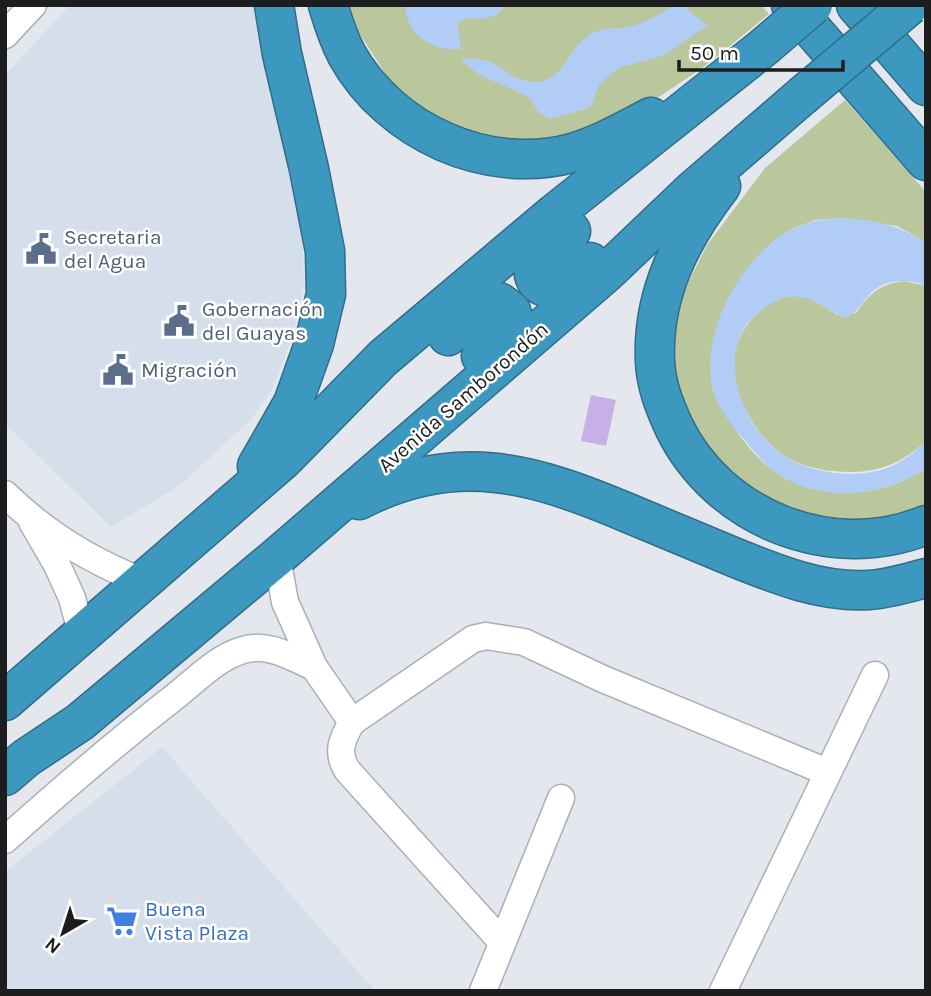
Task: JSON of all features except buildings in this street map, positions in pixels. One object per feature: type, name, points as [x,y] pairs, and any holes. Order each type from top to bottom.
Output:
[{"type":"highway","points":[[240,497],[293,403],[314,344],[326,294],[325,251],[282,54],[274,5]]},
{"type":"highway","points":[[328,5],[347,55],[381,99],[429,135],[477,153],[504,158],[528,158],[573,152],[638,124],[724,79]]},
{"type":"highway","points":[[791,5],[926,161]]},
{"type":"highway","points":[[5,701],[284,459],[383,358],[555,213],[683,113],[813,5]]},
{"type":"highway","points":[[856,5],[926,86]]},
{"type":"highway","name":"Avenida Samborondón","points":[[5,776],[26,758],[80,722],[361,485],[597,281],[692,191],[910,5]]},
{"type":"highway","points":[[920,5],[926,12]]},
{"type":"highway","points":[[683,113],[621,188],[534,265],[533,274],[538,283],[545,288],[554,289],[561,285],[596,257],[692,191]]},
{"type":"highway","points":[[765,130],[698,215],[670,268],[660,298],[656,331],[658,387],[665,408],[694,461],[719,487],[747,509],[779,524],[811,535],[847,539],[911,531],[926,524]]},
{"type":"highway","points":[[284,459],[396,379],[486,305],[499,302],[505,306],[513,318],[509,331],[421,409],[361,485]]},
{"type":"highway","points":[[287,548],[354,503],[401,482],[433,474],[495,471],[555,484],[797,581],[835,589],[869,590],[926,578]]},
{"type":"street","points":[[5,35],[33,5]]},
{"type":"street","points":[[5,494],[31,519],[104,567],[142,581]]},
{"type":"street","points":[[31,519],[72,598],[82,635]]},
{"type":"street","points":[[287,548],[285,602],[314,667],[352,722]]},
{"type":"street","points":[[502,942],[347,771],[339,753],[343,737],[352,722],[473,639],[486,636],[524,642],[603,679],[827,772]]},
{"type":"street","points":[[7,839],[154,713],[223,659],[244,649],[272,649],[314,667]]},
{"type":"street","points":[[723,991],[875,675]]},
{"type":"street","points":[[483,991],[561,798]]},
{"type":"shaded area","points":[[70,5],[255,5],[302,221],[304,286],[292,338],[274,386],[253,417],[182,484],[111,527],[5,424],[5,75]]},
{"type":"shaded area","points":[[162,747],[375,991],[5,991],[5,872]]},
{"type":"green space","points":[[349,5],[761,5],[769,14],[704,67],[639,110],[563,139],[502,143],[440,123],[393,86],[356,28]]},
{"type":"green space","points":[[845,100],[926,192],[926,242],[897,226],[844,218],[815,220],[794,228],[775,240],[755,259],[712,387],[731,423],[747,445],[766,465],[786,478],[834,491],[866,491],[896,484],[926,468],[926,510],[847,525],[755,498],[702,448],[674,380],[673,345],[677,312],[707,245],[765,168]]},
{"type":"green space","points":[[904,281],[926,286],[926,441],[894,463],[859,472],[820,469],[800,464],[783,455],[753,423],[739,395],[735,380],[735,352],[744,330],[760,311],[781,299],[804,297],[837,315],[856,313],[876,291]]},
{"type":"water","points":[[405,5],[506,5],[493,16],[463,20],[458,24],[461,49],[451,49],[441,48],[423,40],[411,25]]},
{"type":"water","points":[[675,5],[681,5],[708,25],[665,55],[618,68],[599,85],[592,105],[586,109],[550,119],[539,113],[529,97],[478,74],[463,62],[463,58],[484,60],[522,80],[544,81],[559,71],[589,35],[600,30],[641,23]]},
{"type":"water","points":[[844,218],[886,224],[926,242],[926,286],[904,281],[888,283],[869,295],[846,318],[803,297],[780,300],[759,312],[745,327],[737,346],[735,366],[745,407],[755,426],[768,442],[795,462],[823,471],[869,473],[896,464],[926,441],[926,468],[910,478],[873,490],[834,493],[796,484],[779,475],[759,458],[720,407],[712,387],[710,365],[713,341],[730,294],[760,253],[797,227],[814,221]]},
{"type":"place","name":"Secretaria del Agua","points":[[41,249]]},
{"type":"place","name":"Gobernación del Guayas","points":[[179,321]]},
{"type":"place","name":"Migración","points":[[118,370]]},
{"type":"place","name":"Buena Vista Plaza","points":[[122,921]]}]
